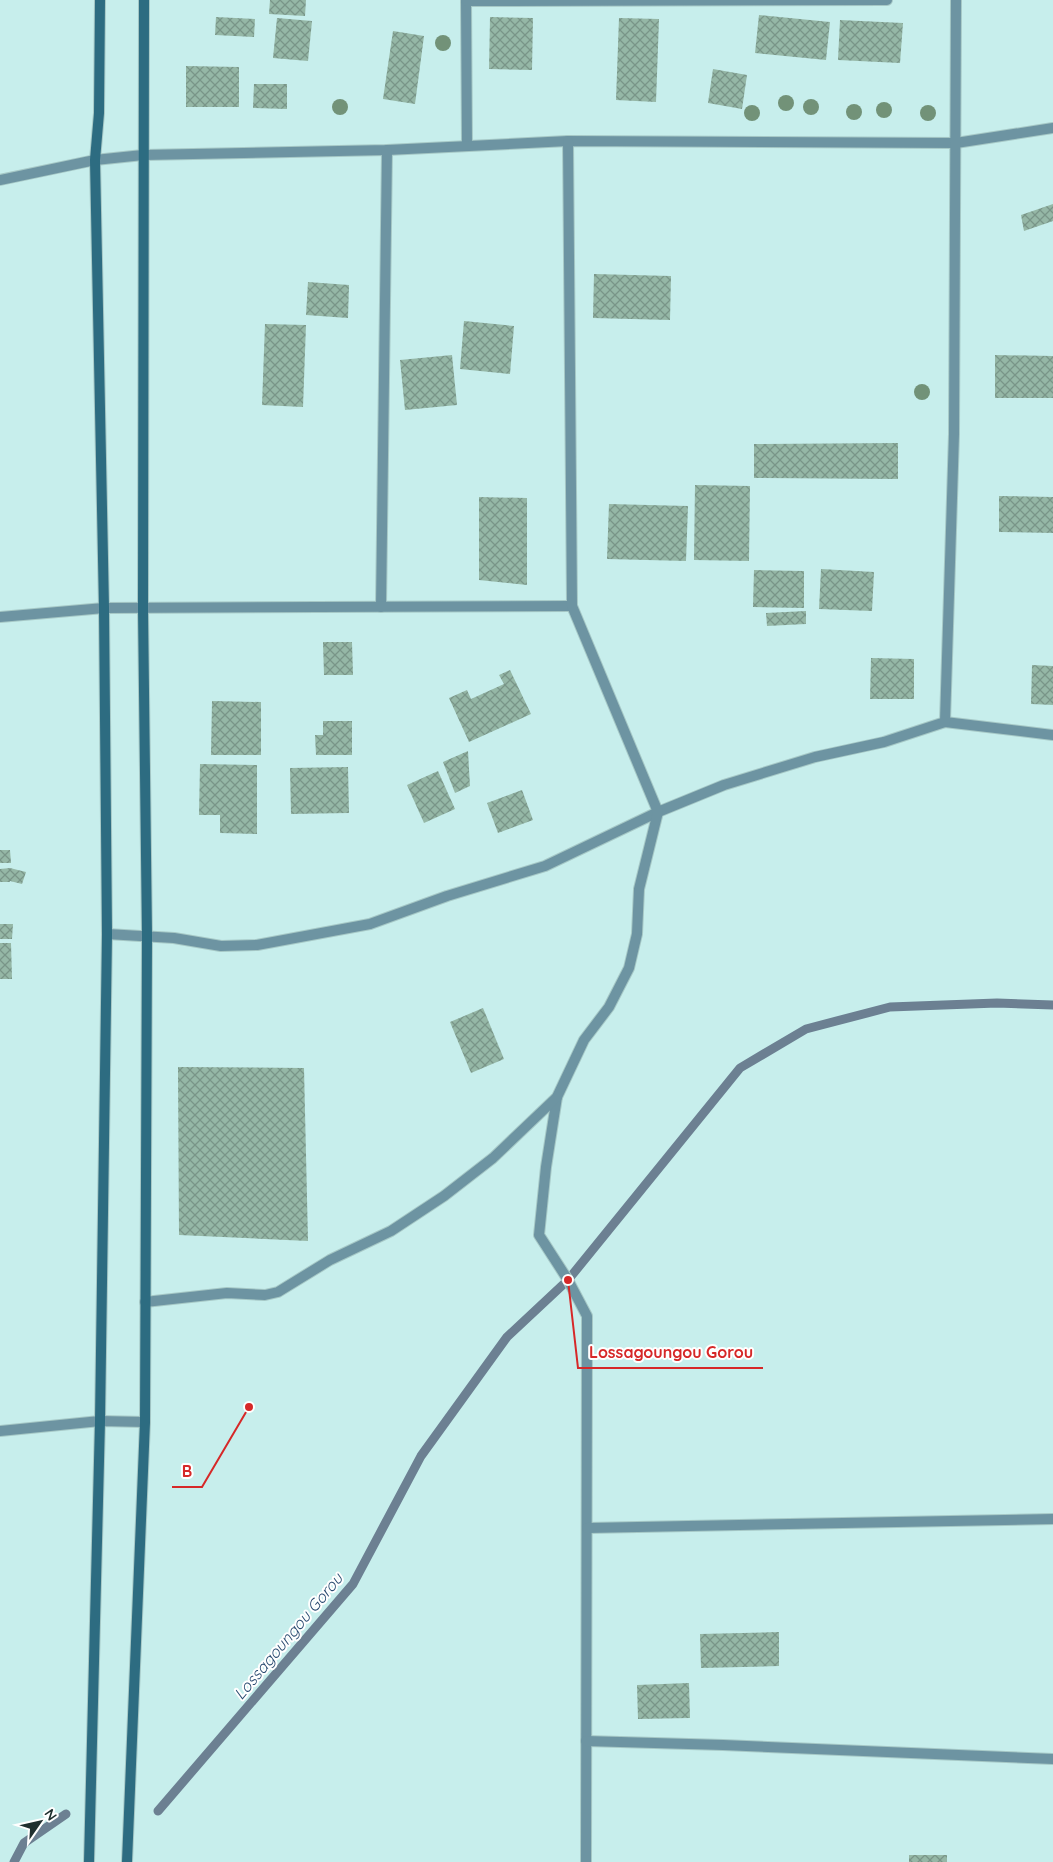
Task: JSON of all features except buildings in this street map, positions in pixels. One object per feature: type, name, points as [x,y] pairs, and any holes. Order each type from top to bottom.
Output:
[{"type":"main road","points":[[89,1862],[100,1421],[107,934],[104,608],[95,160],[99,113],[100,0]]},
{"type":"main road","points":[[126,1862],[145,1422],[147,936],[143,609],[144,0]]},
{"type":"street","points":[[467,146],[466,0],[887,0]]},
{"type":"street","points":[[945,722],[954,434],[956,0]]},
{"type":"street","points":[[0,180],[95,160],[143,155],[387,150],[568,141],[956,143],[1053,128]]},
{"type":"street","points":[[568,141],[572,606],[658,812],[639,889],[637,934],[629,968],[609,1007],[584,1040],[557,1097],[546,1167],[540,1235],[568,1280],[587,1316],[586,1862]]},
{"type":"street","points":[[381,607],[387,150]]},
{"type":"street","points":[[0,618],[104,608],[572,606]]},
{"type":"street","points":[[107,934],[174,938],[221,946],[258,945],[370,924],[447,896],[545,866],[658,812],[724,784],[815,757],[884,742],[945,722],[1053,735]]},
{"type":"street","points":[[145,1302],[227,1293],[265,1295],[278,1292],[330,1260],[391,1230],[444,1196],[493,1158],[557,1097]]},
{"type":"street","points":[[0,1431],[100,1421],[145,1422]]},
{"type":"street","points":[[586,1528],[1053,1519]]},
{"type":"street","points":[[586,1742],[723,1745],[1053,1759]]},
{"type":"waterway","name":"Lossagoungou Gorou","points":[[158,1811],[353,1584],[421,1456],[507,1337],[568,1280],[740,1068],[806,1029],[890,1007],[997,1003],[1053,1005]]},
{"type":"waterway","name":"Lossagoungou Gorou","points":[[14,1862],[24,1843],[66,1814]]},
{"type":"place","name":"Lossagoungou Gorou","points":[[568,1280]]},
{"type":"place","name":"B","points":[[249,1407]]}]
